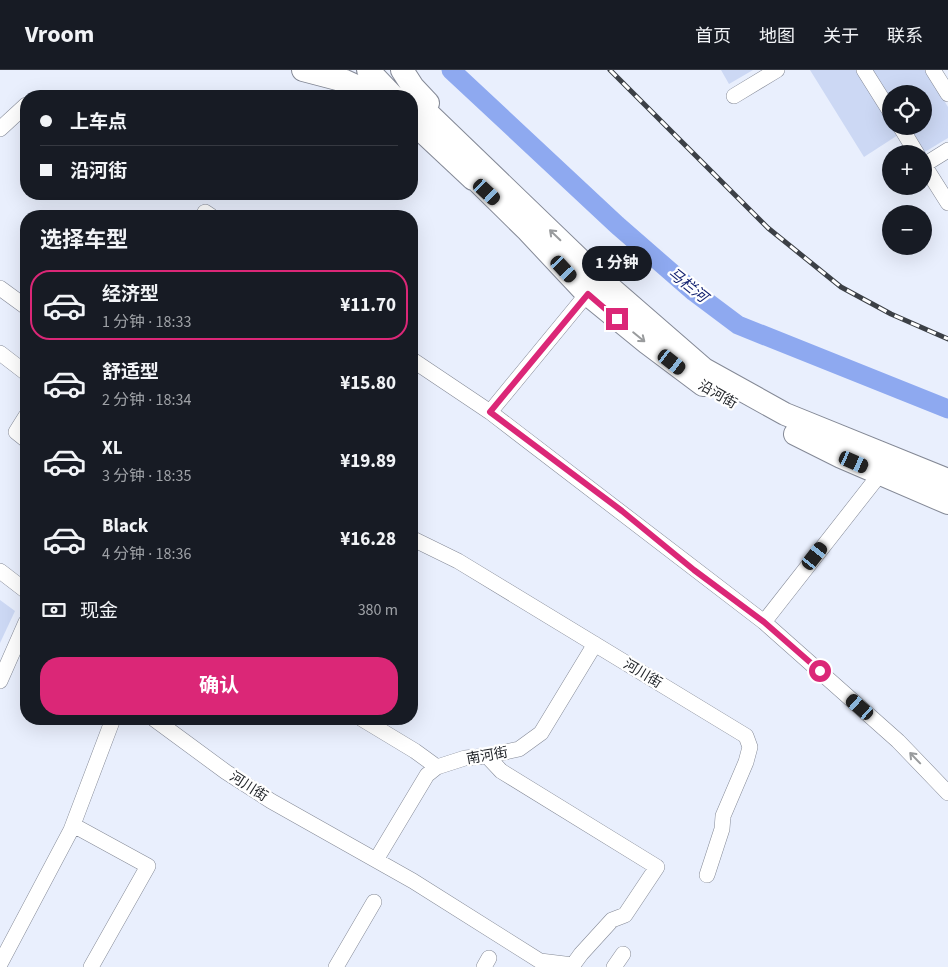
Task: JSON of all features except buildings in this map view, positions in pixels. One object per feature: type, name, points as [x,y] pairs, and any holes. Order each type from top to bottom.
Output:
[{"type":"highway","points":[[303,70],[344,81],[364,90]]},
{"type":"highway","points":[[368,70],[387,90]]},
{"type":"highway","points":[[384,70],[405,90]]},
{"type":"highway","points":[[402,70],[416,90]]},
{"type":"highway","points":[[418,93],[530,222]]},
{"type":"highway","points":[[418,103],[484,168]]},
{"type":"highway","points":[[418,122],[487,192]]},
{"type":"highway","points":[[418,128],[487,192],[530,222]]},
{"type":"highway","name":"沿河街","points":[[530,222],[588,294],[696,382],[778,427],[948,496]]},
{"type":"highway","name":"沿河街","points":[[530,222],[597,276],[704,369],[785,414],[948,480]]},
{"type":"highway","points":[[704,369],[806,412],[948,466]]},
{"type":"highway","points":[[795,434],[880,474],[948,503]]},
{"type":"street","points":[[734,96],[777,70]]},
{"type":"street","points":[[864,70],[882,99]]},
{"type":"street","points":[[933,70],[948,94]]},
{"type":"street","points":[[0,129],[20,111]]},
{"type":"street","points":[[932,160],[948,150]]},
{"type":"street","points":[[932,176],[946,195]]},
{"type":"street","points":[[0,288],[20,303]]},
{"type":"street","points":[[490,412],[588,294]]},
{"type":"street","points":[[0,354],[20,369]]},
{"type":"street","points":[[418,364],[490,412],[622,511],[694,570],[764,622],[898,741],[948,794]]},
{"type":"street","points":[[20,426],[16,432],[20,435]]},
{"type":"street","points":[[764,622],[880,474]]},
{"type":"street","name":"河川街","points":[[418,541],[458,561],[746,736],[750,747],[746,762],[723,816],[722,829],[706,875]]},
{"type":"street","points":[[0,571],[20,586]]},
{"type":"street","points":[[0,681],[20,636]]},
{"type":"street","name":"南河街","points":[[437,767],[465,758],[488,756],[519,749],[541,733],[595,644]]},
{"type":"street","points":[[0,964],[73,825],[111,725]]},
{"type":"street","name":"河川街","points":[[162,725],[226,772],[271,801],[413,881],[540,961],[573,966],[581,954],[612,920],[625,915],[657,867],[501,771],[488,756]]},
{"type":"street","points":[[372,725],[415,750],[437,767],[428,775],[376,860]]},
{"type":"street","points":[[73,825],[148,866],[91,967]]},
{"type":"street","points":[[336,967],[374,902]]},
{"type":"street","points":[[614,967],[623,954]]},
{"type":"shaded area","points":[[721,70],[753,70],[729,84]]},
{"type":"shaded area","points":[[810,70],[857,70],[882,110],[882,135],[898,135],[864,157]]},
{"type":"shaded area","points":[[871,70],[925,70],[948,107],[948,138],[932,148],[932,145],[918,145],[912,135],[932,135],[932,85],[882,85],[882,88]]},
{"type":"shaded area","points":[[0,600],[15,611],[0,643]]},
{"type":"waterway","name":"马栏河","points":[[451,70],[617,225],[694,292],[738,325],[948,409]]},
{"type":"railway","points":[[610,70],[768,228],[841,287],[891,314],[948,339]]},
{"type":"route","points":[[617,319],[588,294],[490,412],[622,511],[694,570],[764,622],[820,671]]}]
